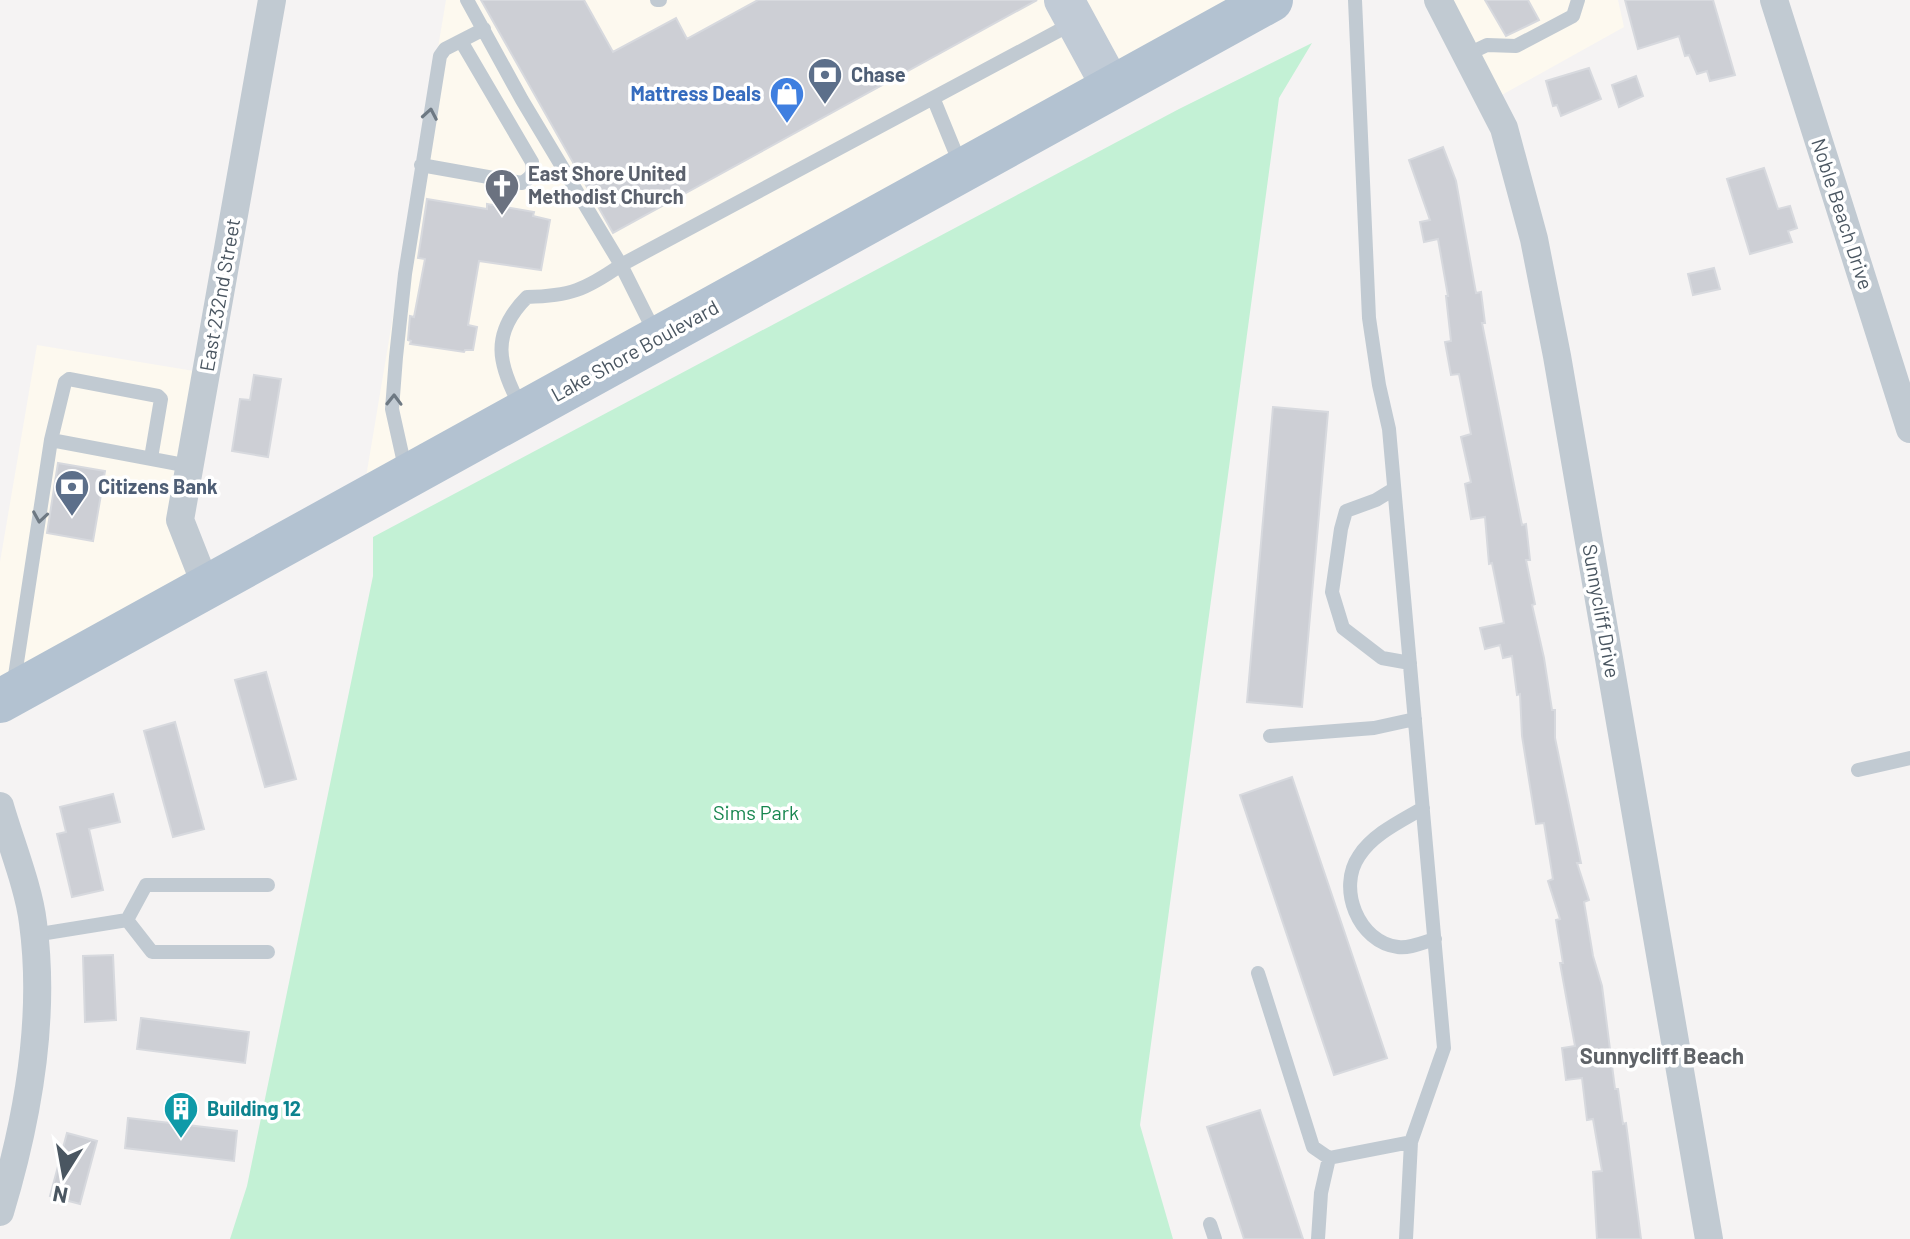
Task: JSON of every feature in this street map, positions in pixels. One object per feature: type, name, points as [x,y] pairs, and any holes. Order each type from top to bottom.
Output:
[{"type":"main road","name":"Lake Shore Boulevard","points":[[6,698],[1271,0]]},
{"type":"street","name":"East 232nd Street","points":[[206,586],[180,520],[272,0]]},
{"type":"street","name":"Sunnycliff Drive","points":[[1438,0],[1504,128],[1537,253],[1709,1239]]},
{"type":"street","name":"Noble Beach Drive","points":[[1774,0],[1910,429]]},
{"type":"street","points":[[1070,11],[1112,88]]},
{"type":"street","points":[[0,806],[33,921],[38,979],[33,1063],[17,1148],[0,1212]]},
{"type":"lane","points":[[467,0],[522,100],[621,265],[658,338]]},
{"type":"lane","points":[[1355,0],[1369,318],[1389,429],[1444,1048],[1411,1142],[1406,1239]]},
{"type":"lane","points":[[1468,54],[1487,45],[1516,46],[1573,16],[1578,0]]},
{"type":"lane","points":[[524,412],[506,381],[500,347],[510,314],[527,297],[561,296],[592,285],[621,265],[934,100],[1070,11]]},
{"type":"lane","points":[[407,476],[392,409],[405,274],[421,165],[440,56],[445,49],[484,29]]},
{"type":"lane","points":[[421,165],[522,183],[530,178],[533,171],[532,162],[461,41]]},
{"type":"lane","points":[[934,100],[962,170]]},
{"type":"lane","points":[[6,698],[51,440],[65,382],[69,379],[158,396],[161,399],[151,458]]},
{"type":"lane","points":[[51,440],[189,466]]},
{"type":"lane","points":[[1394,489],[1376,500],[1346,511],[1332,592],[1343,628],[1382,658],[1410,663]]},
{"type":"lane","points":[[1270,736],[1374,728],[1415,719]]},
{"type":"lane","points":[[1858,770],[1910,758]]},
{"type":"lane","points":[[1423,808],[1388,829],[1360,854],[1349,875],[1357,919],[1372,936],[1399,948],[1435,939]]},
{"type":"lane","points":[[127,920],[146,885],[268,885]]},
{"type":"lane","points":[[34,935],[127,920]]},
{"type":"lane","points":[[127,920],[152,952],[268,952]]},
{"type":"lane","points":[[1258,973],[1313,1147],[1329,1158],[1411,1142]]},
{"type":"lane","points":[[1318,1239],[1321,1193],[1329,1158]]},
{"type":"lane","points":[[1210,1224],[1215,1239]]},
{"type":"shaded area","points":[[446,0],[1271,0],[362,501]]},
{"type":"shaded area","points":[[1438,0],[1618,0],[1624,27],[1491,101]]},
{"type":"shaded area","points":[[37,345],[206,373],[180,520],[206,586],[0,701],[0,562]]},
{"type":"green space","name":"Sims Park","points":[[1312,43],[1279,98],[1140,1125],[1173,1239],[230,1239],[247,1186],[373,576],[373,537],[1179,109]]},
{"type":"building","points":[[481,0],[584,0],[613,52],[676,18],[687,39],[758,0],[1037,0],[613,233]]},
{"type":"building","points":[[1485,0],[1528,0],[1539,20],[1506,36]]},
{"type":"building","points":[[1625,0],[1713,0],[1735,75],[1710,81],[1707,71],[1697,74],[1689,55],[1685,56],[1679,36],[1638,49]]},
{"type":"building","points":[[1589,68],[1601,99],[1561,116],[1557,105],[1553,106],[1546,81]]},
{"type":"building","points":[[1636,76],[1643,96],[1619,107],[1612,85]]},
{"type":"building","points":[[1443,147],[1456,181],[1476,293],[1481,292],[1485,323],[1482,323],[1522,525],[1526,524],[1530,560],[1526,560],[1535,604],[1532,605],[1552,710],[1555,710],[1555,738],[1581,863],[1577,863],[1589,900],[1584,902],[1593,956],[1602,986],[1615,1089],[1618,1089],[1623,1124],[1626,1123],[1641,1239],[1597,1239],[1593,1172],[1602,1171],[1593,1119],[1587,1120],[1582,1078],[1566,1080],[1562,1048],[1575,1046],[1560,963],[1563,963],[1556,920],[1560,919],[1548,881],[1553,879],[1544,823],[1536,824],[1522,736],[1520,694],[1517,695],[1512,656],[1503,658],[1500,645],[1485,649],[1480,628],[1504,623],[1492,563],[1489,564],[1485,517],[1471,519],[1465,484],[1471,482],[1461,437],[1471,434],[1459,374],[1451,375],[1445,342],[1451,341],[1448,296],[1438,239],[1424,242],[1420,222],[1430,220],[1409,160]]},
{"type":"building","points":[[1764,168],[1778,209],[1790,206],[1797,228],[1788,231],[1792,242],[1750,254],[1727,179]]},
{"type":"building","points":[[427,199],[487,209],[487,204],[534,212],[533,216],[550,220],[541,270],[479,261],[468,325],[477,327],[473,350],[464,352],[410,344],[408,340],[410,316],[414,317],[425,259],[418,258]]},
{"type":"building","points":[[1714,268],[1720,289],[1693,295],[1688,274]]},
{"type":"building","points":[[254,375],[281,379],[268,457],[232,451],[240,399],[250,400]]},
{"type":"building","points":[[1273,407],[1328,412],[1302,707],[1247,702]]},
{"type":"building","points":[[58,463],[105,471],[93,541],[47,533]]},
{"type":"building","points":[[266,672],[296,779],[265,787],[235,680]]},
{"type":"building","points":[[175,722],[204,829],[173,837],[144,731]]},
{"type":"building","points":[[1292,777],[1387,1058],[1334,1075],[1240,795]]},
{"type":"building","points":[[113,794],[120,822],[89,829],[103,890],[72,897],[57,834],[66,832],[60,807]]},
{"type":"building","points":[[113,955],[116,1020],[85,1022],[83,956]]},
{"type":"building","points":[[141,1018],[249,1032],[245,1063],[137,1049]]},
{"type":"building","points":[[1260,1110],[1303,1239],[1244,1239],[1207,1127]]},
{"type":"building","name":"Building 12","points":[[128,1118],[237,1131],[234,1161],[125,1148]]},
{"type":"building","points":[[67,1133],[97,1141],[80,1204],[50,1196]]},
{"type":"place","name":"Chase","points":[[825,106]]},
{"type":"place","name":"Mattress Deals","points":[[787,125]]},
{"type":"place","name":"East Shore United Methodist Church","points":[[502,217]]},
{"type":"place","name":"Citizens Bank","points":[[72,518]]},
{"type":"place","name":"Building 12","points":[[181,1140]]},
{"type":"district","name":"Sunnycliff Beach","points":[[1662,1056]]}]
